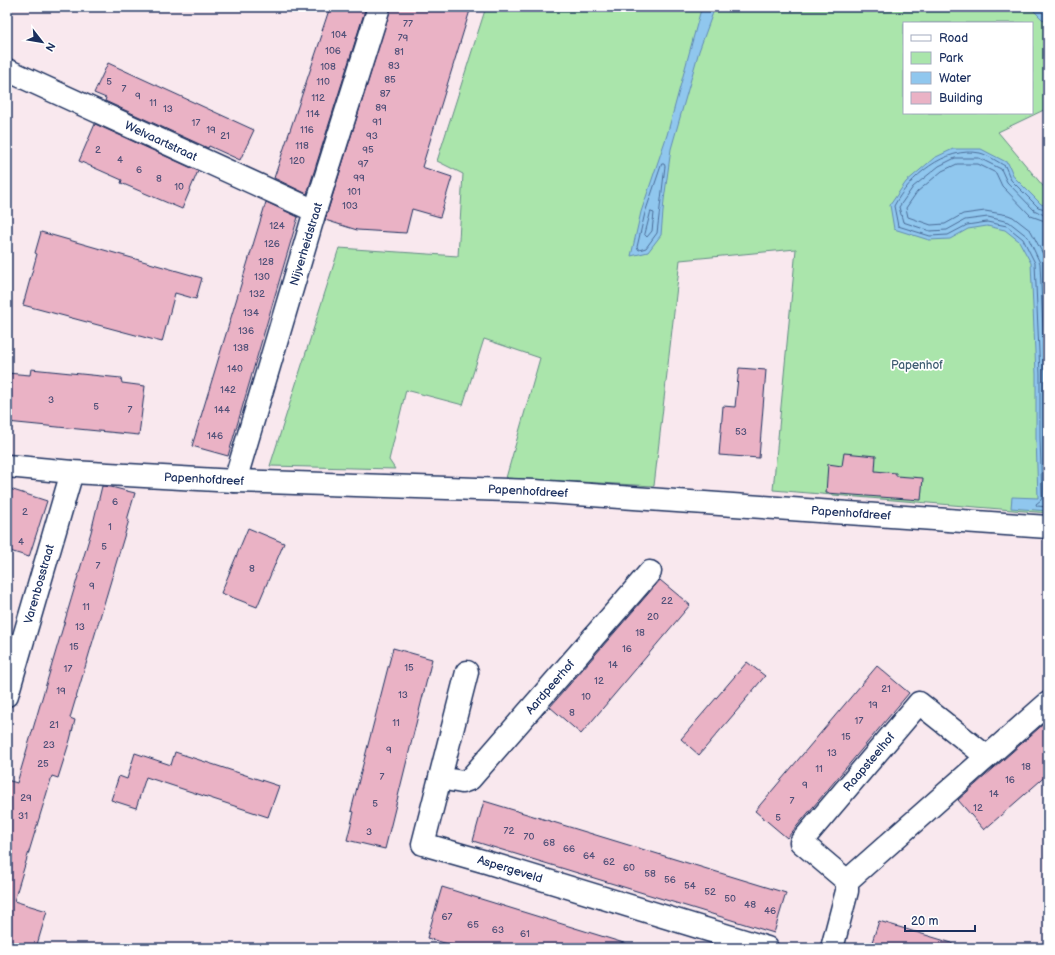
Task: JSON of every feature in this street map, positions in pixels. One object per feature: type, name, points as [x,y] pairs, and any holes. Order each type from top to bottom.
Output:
[{"type":"street","name":"Nijverheidstraat","points":[[235,481],[315,211],[379,7]]},
{"type":"street","name":"Welvaartstraat","points":[[7,70],[315,211]]},
{"type":"street","name":"Papenhofdreef","points":[[7,466],[72,472],[235,481],[534,490],[1048,527]]},
{"type":"street","name":"Varenbosstraat","points":[[7,695],[72,472]]},
{"type":"street","name":"Aardpeerhof","points":[[440,778],[462,782],[470,779],[650,572]]},
{"type":"street","name":"Aspergeveld","points":[[467,672],[423,844],[767,948]]},
{"type":"street","name":"Raapsteelhof","points":[[847,881],[802,842],[919,703],[987,757]]},
{"type":"street","points":[[832,948],[847,891],[847,881],[1048,703]]},
{"type":"green space","name":"Papenhof","points":[[486,7],[1048,7],[1048,108],[998,132],[1048,192],[1048,513],[773,490],[796,249],[680,260],[654,486],[506,478],[540,358],[484,339],[463,405],[406,390],[389,460],[395,469],[270,466],[339,248],[458,256],[463,174],[437,161]]},
{"type":"water","points":[[703,7],[715,7],[699,51],[671,149],[661,235],[648,252],[631,256],[641,212],[667,135],[700,13]]},
{"type":"water","points":[[1030,7],[1048,7],[1048,25]]},
{"type":"water","points":[[953,149],[981,149],[1008,163],[1014,177],[1041,204],[1048,207],[1048,511],[1011,508],[1012,497],[1038,498],[1036,374],[1031,263],[1019,241],[1005,230],[987,226],[968,229],[950,239],[929,240],[894,229],[890,205],[906,182],[934,158]]},
{"type":"building","points":[[330,7],[366,7],[307,194],[274,178]]},
{"type":"building","points":[[391,7],[471,7],[422,167],[452,177],[440,217],[412,209],[406,233],[357,230],[325,220]]},
{"type":"building","points":[[108,63],[254,130],[240,160],[209,146],[208,148],[105,101],[106,98],[94,93]]},
{"type":"building","points":[[95,124],[198,171],[182,209],[121,183],[122,180],[79,161]]},
{"type":"building","points":[[266,202],[298,217],[228,456],[192,446]]},
{"type":"building","points":[[41,232],[202,278],[196,299],[175,293],[162,342],[23,305],[37,254],[35,253]]},
{"type":"building","points":[[739,368],[766,370],[759,458],[719,455],[723,406],[735,407]]},
{"type":"building","points":[[31,369],[121,378],[122,383],[145,386],[139,435],[7,422],[7,373],[30,375]]},
{"type":"building","points":[[844,453],[876,456],[875,471],[896,473],[896,476],[923,478],[921,500],[826,493],[828,464],[842,466]]},
{"type":"building","points":[[102,486],[135,493],[127,520],[129,520],[70,718],[75,720],[70,740],[58,778],[52,776],[14,901],[47,911],[36,948],[7,948],[7,780],[17,783],[91,532]]},
{"type":"building","points":[[7,488],[47,501],[29,557],[7,550]]},
{"type":"building","points":[[248,528],[284,543],[257,607],[221,593]]},
{"type":"building","points":[[660,580],[690,605],[581,734],[550,707]]},
{"type":"building","points":[[393,648],[432,659],[385,849],[347,840],[354,812],[351,811]]},
{"type":"building","points":[[747,662],[765,676],[699,755],[681,739]]},
{"type":"building","points":[[877,666],[909,693],[787,838],[755,811]]},
{"type":"building","points":[[1048,720],[1048,774],[984,830],[958,800]]},
{"type":"building","points":[[175,752],[279,786],[268,817],[146,777],[136,808],[111,800],[119,776],[127,779],[135,753],[171,765]]},
{"type":"building","points":[[484,801],[786,893],[774,933],[473,841]]},
{"type":"building","points":[[442,887],[627,944],[627,948],[462,948],[427,938]]},
{"type":"building","points":[[879,921],[952,943],[951,948],[870,948]]}]
